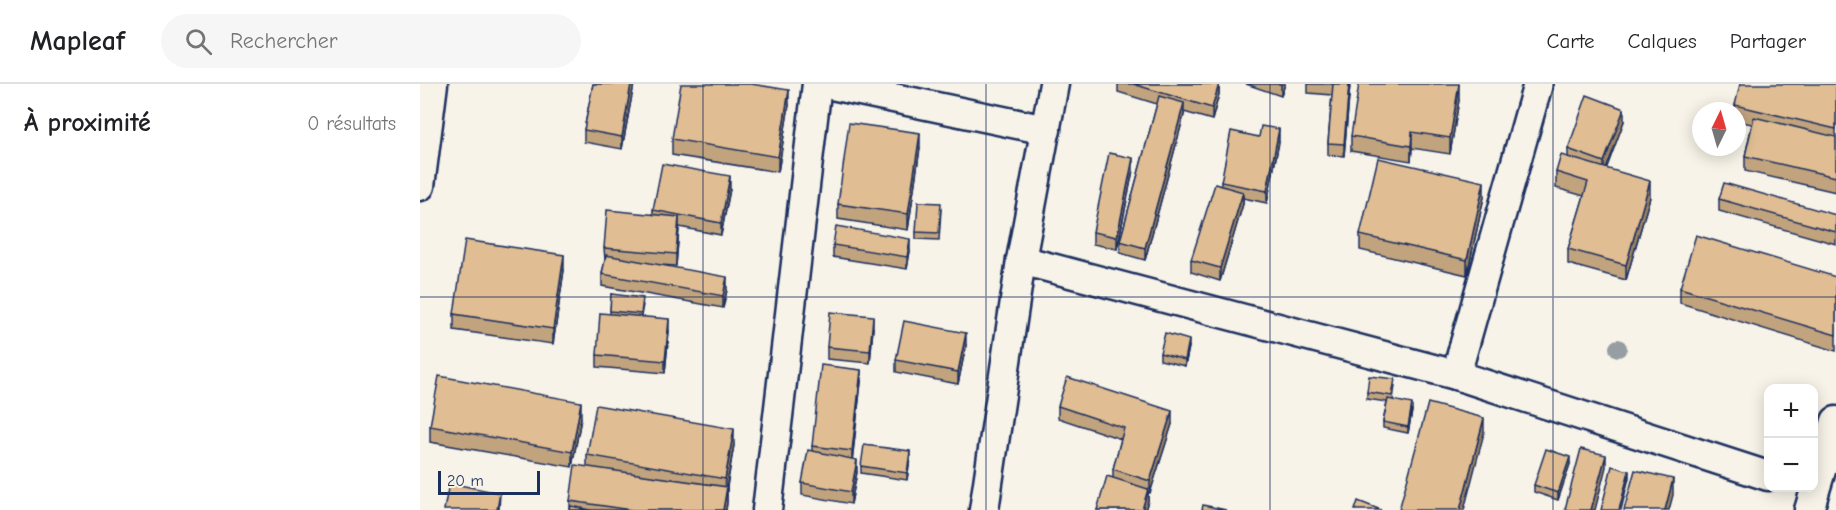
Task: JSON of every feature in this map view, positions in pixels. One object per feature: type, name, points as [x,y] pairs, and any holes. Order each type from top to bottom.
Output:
[{"type":"street","points":[[420,186],[433,84]]},
{"type":"street","points":[[767,510],[817,84]]},
{"type":"street","points":[[827,84],[1046,130]]},
{"type":"street","points":[[984,510],[1021,260],[1054,84]]},
{"type":"street","points":[[1456,375],[1539,84]]},
{"type":"street","points":[[1021,260],[1456,375],[1764,475]]},
{"type":"street","points":[[1816,496],[1836,422]]},
{"type":"building","points":[[593,84],[631,84],[622,137],[584,130]]},
{"type":"building","points":[[681,84],[751,84],[789,90],[778,157],[672,139]]},
{"type":"building","points":[[1133,84],[1219,84],[1212,108]]},
{"type":"building","points":[[1333,84],[1349,84],[1344,144],[1328,143]]},
{"type":"building","points":[[1359,84],[1459,84],[1450,138],[1412,132],[1411,146],[1351,136]]},
{"type":"building","points":[[1740,84],[1836,84],[1836,129],[1746,108],[1746,102],[1736,102]]},
{"type":"building","points":[[1587,95],[1624,109],[1604,162],[1568,149]]},
{"type":"building","points":[[1159,96],[1184,103],[1145,248],[1120,241]]},
{"type":"building","points":[[1754,117],[1836,137],[1836,177],[1745,156]]},
{"type":"building","points":[[849,123],[920,133],[908,214],[838,204]]},
{"type":"building","points":[[1261,126],[1279,129],[1267,191],[1221,182],[1231,131],[1259,137]]},
{"type":"building","points":[[1109,153],[1133,158],[1117,237],[1093,232]]},
{"type":"building","points":[[1561,155],[1650,181],[1626,265],[1568,249],[1588,182],[1556,172]]},
{"type":"building","points":[[1378,158],[1484,182],[1467,260],[1360,235]]},
{"type":"building","points":[[662,164],[730,176],[721,223],[653,210]]},
{"type":"building","points":[[1724,183],[1836,215],[1836,232],[1719,199]]},
{"type":"building","points":[[1215,184],[1243,192],[1220,268],[1191,260]]},
{"type":"building","points":[[918,202],[941,203],[939,233],[916,232]]},
{"type":"building","points":[[607,210],[679,217],[676,254],[604,248]]},
{"type":"building","points":[[836,226],[910,239],[907,257],[833,245]]},
{"type":"building","points":[[1696,235],[1836,277],[1836,335],[1680,288]]},
{"type":"building","points":[[465,240],[564,255],[553,329],[454,314]]},
{"type":"building","points":[[606,255],[727,277],[723,296],[602,274]]},
{"type":"building","points":[[611,294],[643,298],[641,314],[610,311]]},
{"type":"building","points":[[830,312],[873,316],[870,351],[827,347]]},
{"type":"building","points":[[600,313],[669,319],[665,361],[597,355]]},
{"type":"building","points":[[904,321],[966,333],[958,372],[896,360]]},
{"type":"building","points":[[1165,333],[1189,340],[1185,360],[1160,353]]},
{"type":"building","points":[[821,365],[861,370],[852,451],[812,446]]},
{"type":"building","points":[[439,376],[581,402],[572,452],[430,426]]},
{"type":"building","points":[[1369,376],[1395,379],[1392,396],[1367,392]]},
{"type":"building","points":[[1067,377],[1172,411],[1150,481],[1113,469],[1124,428],[1058,406]]},
{"type":"building","points":[[1388,399],[1412,404],[1408,427],[1383,422]]},
{"type":"building","points":[[1428,403],[1484,418],[1460,510],[1399,510]]},
{"type":"building","points":[[596,405],[734,429],[725,479],[587,455]]},
{"type":"building","points":[[864,445],[910,451],[907,473],[861,466]]},
{"type":"building","points":[[1546,449],[1570,457],[1558,493],[1534,485]]},
{"type":"building","points":[[1581,449],[1606,455],[1591,510],[1568,510],[1565,509]]},
{"type":"building","points":[[808,450],[857,460],[851,492],[802,483]]},
{"type":"building","points":[[575,465],[727,487],[723,510],[632,510],[570,501]]},
{"type":"building","points":[[1612,466],[1629,471],[1619,510],[1601,510]]},
{"type":"building","points":[[1635,470],[1673,479],[1665,510],[1624,510]]},
{"type":"building","points":[[1107,476],[1148,489],[1142,510],[1097,510]]},
{"type":"building","points":[[449,483],[500,493],[497,510],[444,510]]},
{"type":"building","points":[[1358,501],[1381,510],[1355,510]]},
{"type":"building","points":[[1203,505],[1226,510],[1202,510]]},
{"type":"building","points":[[571,506],[591,510],[570,510]]}]
